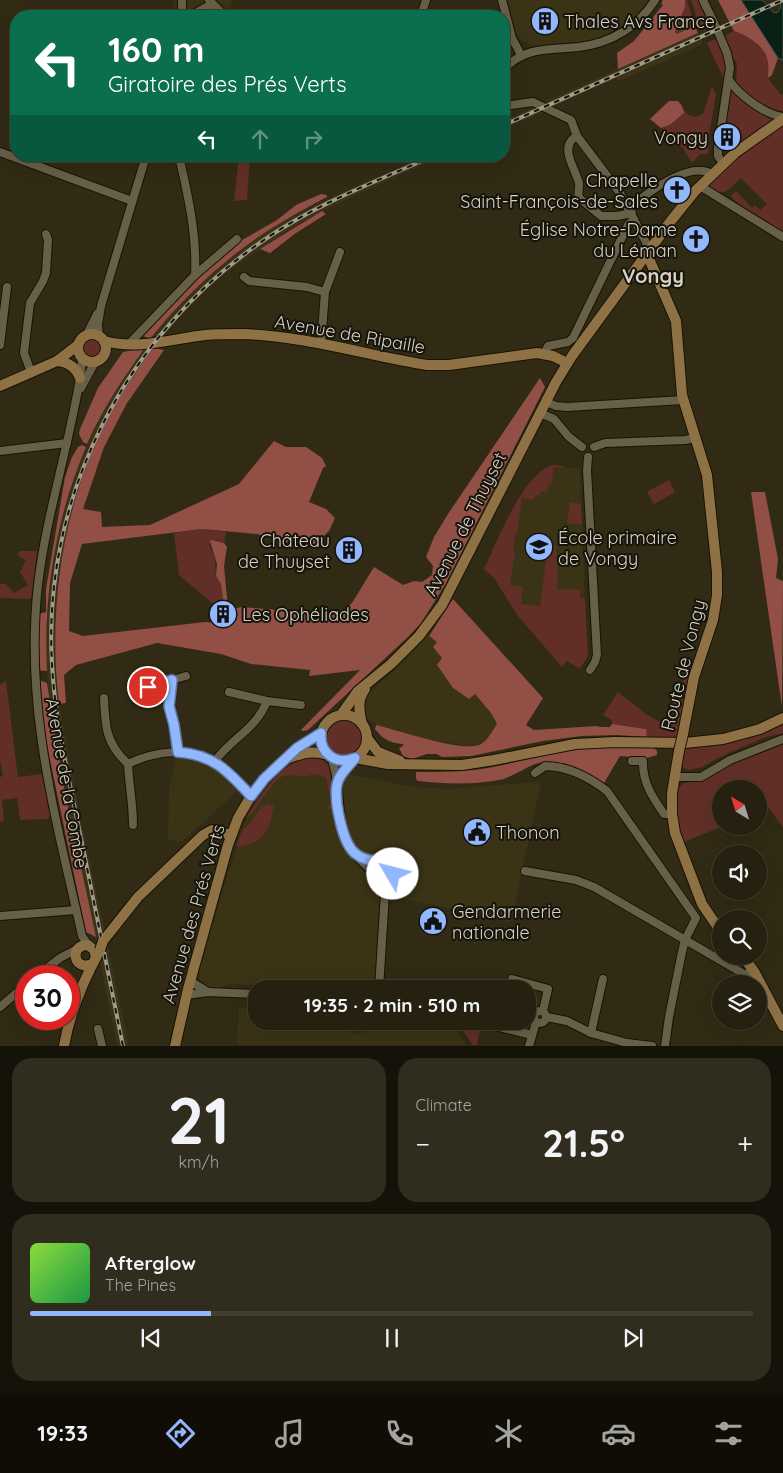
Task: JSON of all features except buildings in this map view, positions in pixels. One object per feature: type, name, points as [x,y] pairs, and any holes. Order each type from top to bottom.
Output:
[{"type":"street","points":[[510,64],[521,55],[535,51],[586,46],[610,38],[625,31],[639,21],[655,0]]},
{"type":"street","points":[[703,0],[729,60],[731,83],[724,102],[718,148],[718,156],[723,164]]},
{"type":"street","points":[[198,10],[209,1],[219,10]]},
{"type":"street","points":[[510,30],[521,55]]},
{"type":"street","points":[[731,83],[742,95],[781,118]]},
{"type":"street","points":[[510,105],[528,102],[535,103],[568,118],[572,122],[577,136],[619,190],[632,213],[648,252]]},
{"type":"street","name":"Avenue de Thuyset","points":[[341,715],[356,693],[410,646],[442,605],[567,364],[648,252],[700,186],[723,164],[781,118]]},
{"type":"street","points":[[577,136],[571,139],[568,146],[570,159],[580,186],[579,198],[601,216],[617,216],[632,213]]},
{"type":"street","points":[[27,162],[132,201]]},
{"type":"street","points":[[78,345],[78,352],[82,358],[89,362],[101,359],[104,354],[105,348],[101,339],[98,322],[101,306],[144,162]]},
{"type":"street","points":[[180,162],[189,201],[196,262],[195,275]]},
{"type":"street","points":[[547,350],[568,342],[575,335],[632,213],[651,191],[677,176],[703,170],[712,174]]},
{"type":"street","points":[[700,186],[783,237]]},
{"type":"street","points":[[31,372],[24,353],[30,303],[46,277],[48,240],[46,234]]},
{"type":"street","points":[[126,345],[195,275],[237,239]]},
{"type":"street","points":[[321,344],[325,292],[340,252]]},
{"type":"street","name":"Route de Vongy","points":[[648,252],[676,321],[683,400],[705,467],[709,490],[718,582],[712,620],[694,677],[672,793],[672,814],[675,833],[697,894],[705,911],[712,920]]},
{"type":"street","points":[[244,277],[249,281],[307,287],[325,292]]},
{"type":"street","points":[[0,345],[7,287]]},
{"type":"street","points":[[86,336],[101,306]]},
{"type":"street","points":[[0,386],[57,361],[78,345],[86,336],[92,334],[101,339]]},
{"type":"street","name":"Avenue de Ripaille","points":[[101,339],[126,345],[163,343],[205,335],[272,336],[416,363],[438,365],[530,354],[547,350],[567,364]]},
{"type":"street","name":"Avenue de Ripaille","points":[[104,354],[126,345]]},
{"type":"street","points":[[57,361],[82,358]]},
{"type":"street","name":"Avenue de la Combe","points":[[82,358],[77,399],[41,564],[35,614],[34,658],[36,704],[42,749],[82,936],[93,948]]},
{"type":"street","points":[[57,361],[66,362],[73,367],[80,378]]},
{"type":"street","name":"Avenue de la Combe","points":[[77,399],[90,368],[95,362]]},
{"type":"street","points":[[546,402],[556,406],[567,407],[683,400]]},
{"type":"street","points":[[540,413],[554,419],[569,437],[582,447]]},
{"type":"street","points":[[582,447],[588,443],[594,447],[608,443],[695,438]]},
{"type":"street","points":[[0,451],[66,443]]},
{"type":"street","points":[[582,447],[582,454],[588,458]]},
{"type":"street","points":[[588,458],[594,454],[594,447]]},
{"type":"street","points":[[588,458],[587,470],[597,655],[590,670]]},
{"type":"street","points":[[148,687],[186,676]]},
{"type":"street","points":[[172,680],[169,706],[178,752]]},
{"type":"street","name":"Avenue de Thuyset","points":[[362,724],[359,700],[368,684]]},
{"type":"street","points":[[229,692],[267,701],[300,705]]},
{"type":"street","points":[[104,698],[106,726],[109,737],[118,754],[128,764],[133,802],[133,825]]},
{"type":"street","points":[[215,761],[260,716],[267,701]]},
{"type":"street","points":[[128,764],[150,756],[178,752],[204,756],[226,769],[251,796],[264,779],[297,748],[321,733],[328,721],[341,715],[352,717],[362,724],[366,730],[367,738],[364,750],[342,774],[337,784]]},
{"type":"street","points":[[288,758],[309,752],[317,752],[341,761],[355,758],[388,764],[440,766],[473,764],[585,743],[685,743],[710,741],[748,733],[783,718]]},
{"type":"street","points":[[321,733],[322,745],[329,756],[337,784],[342,829],[346,840],[359,861],[374,872],[386,893]]},
{"type":"street","points":[[367,738],[373,747],[382,754],[410,764]]},
{"type":"street","points":[[674,777],[701,777],[730,760],[783,739]]},
{"type":"street","points":[[632,761],[643,762],[643,774],[655,800],[664,814],[672,814]]},
{"type":"street","points":[[535,773],[545,766],[562,768],[588,779],[607,791],[696,918],[685,940],[673,995],[665,1046]]},
{"type":"street","name":"Avenue des Prés Verts","points":[[175,1046],[186,995],[231,835],[239,816],[251,796]]},
{"type":"street","points":[[66,955],[85,966],[93,948],[138,897],[206,833],[215,830],[231,835]]},
{"type":"street","points":[[354,853],[364,859],[387,863],[392,868],[393,873],[386,893],[380,980]]},
{"type":"street","points":[[374,872],[376,866],[380,863]]},
{"type":"street","points":[[525,870],[576,880],[594,887],[744,974],[755,973]]},
{"type":"street","points":[[380,881],[385,882],[390,879]]},
{"type":"street","points":[[0,916],[76,910]]},
{"type":"street","points":[[52,965],[66,955],[93,948]]},
{"type":"street","points":[[79,965],[76,954],[93,948]]},
{"type":"street","points":[[62,1046],[93,948]]},
{"type":"street","points":[[749,965],[783,1026]]},
{"type":"street","points":[[512,979],[548,989],[543,1023],[536,1022],[529,1046]]},
{"type":"street","points":[[591,1033],[603,979]]},
{"type":"street","points":[[190,981],[208,992]]},
{"type":"street","points":[[186,995],[208,992],[248,994]]},
{"type":"street","points":[[0,1007],[15,994]]},
{"type":"street","points":[[545,1014],[567,1021],[609,1042],[652,1046]]},
{"type":"street","points":[[98,1029],[102,1046]]},
{"type":"street","points":[[62,1046],[65,1030]]},
{"type":"street","points":[[512,1030],[532,1035]]},
{"type":"shaded area","points":[[174,0],[232,0],[230,10],[175,10]]},
{"type":"shaded area","points":[[507,0],[649,0],[634,19],[608,34],[589,41],[536,46],[522,41],[514,31]]},
{"type":"shaded area","points":[[663,0],[685,0],[685,7],[675,32],[677,34],[691,27],[695,27],[698,33],[618,69],[617,53],[634,41],[663,5],[661,4]]},
{"type":"shaded area","points":[[685,0],[687,0],[696,30],[691,27],[677,34],[675,32],[680,23]]},
{"type":"shaded area","points":[[691,0],[698,0],[700,2],[709,25],[700,28]]},
{"type":"shaded area","points":[[718,0],[741,0],[778,58],[772,75],[768,78],[768,62],[765,53],[753,41],[734,31]]},
{"type":"shaded area","points":[[741,0],[762,0],[774,13],[778,12],[781,7],[780,0],[783,0],[783,60],[778,58]]},
{"type":"shaded area","points":[[734,31],[743,33],[762,49],[768,58],[768,78],[781,95],[783,94],[783,111],[777,111],[764,106],[751,98],[736,84],[737,63],[734,60],[725,36]]},
{"type":"shaded area","points":[[698,33],[703,44],[618,82],[617,78],[551,107],[542,103]]},
{"type":"shaded area","points":[[715,39],[724,57],[724,78],[707,43]]},
{"type":"shaded area","points":[[712,86],[716,95],[709,135],[708,154],[700,154],[692,163],[683,148],[661,128],[671,124],[684,113],[682,106],[687,114],[694,117],[703,114]]},
{"type":"shaded area","points":[[733,90],[774,120],[730,151],[723,146],[722,139],[729,95]]},
{"type":"shaded area","points":[[669,101],[678,101],[684,113],[671,124],[661,128],[650,119]]},
{"type":"shaded area","points":[[532,108],[542,112],[510,126],[510,118]]},
{"type":"shaded area","points":[[783,124],[783,232],[741,206],[731,196],[736,191],[752,208],[755,205],[760,210],[767,204],[741,178],[730,189],[723,192],[714,190],[709,186],[733,161]]},
{"type":"shaded area","points":[[238,162],[250,162],[247,200],[234,201]]},
{"type":"shaded area","points":[[411,162],[428,162],[322,211],[292,228],[224,273],[201,294],[159,340],[150,339],[179,305],[230,258],[277,224]]},
{"type":"shaded area","points":[[321,194],[327,195],[327,197],[277,225],[225,262],[178,306],[150,339],[143,336],[142,333],[197,277],[237,243],[277,220],[296,205]]},
{"type":"shaded area","points":[[322,211],[326,214],[296,233],[270,253],[260,249]]},
{"type":"shaded area","points":[[91,338],[98,341],[101,348],[98,355],[91,358],[84,355],[81,348],[84,341]]},
{"type":"shaded area","points":[[145,348],[153,348],[115,406],[66,539],[59,575],[56,618],[56,681],[59,704],[79,811],[129,1045],[117,1045],[64,788],[50,706],[46,656],[47,616],[57,536],[79,465],[108,403]]},
{"type":"shaded area","points":[[145,348],[113,394],[87,444],[83,442],[79,434],[80,429],[98,388],[123,352]]},
{"type":"shaded area","points":[[153,348],[164,350],[127,403],[104,447],[83,509],[101,512],[102,527],[150,525],[239,484],[274,441],[286,447],[306,447],[322,458],[326,466],[323,468],[309,502],[326,509],[335,518],[329,531],[312,547],[257,534],[202,529],[82,544],[70,583],[69,631],[83,636],[205,622],[219,623],[220,610],[224,607],[221,584],[216,576],[217,564],[210,541],[212,540],[224,543],[227,547],[224,566],[228,608],[230,609],[242,607],[338,615],[352,603],[374,567],[403,585],[414,581],[422,582],[432,575],[433,566],[426,557],[434,537],[448,514],[540,378],[545,387],[445,585],[421,623],[308,730],[301,730],[360,670],[309,676],[310,670],[251,664],[221,654],[157,643],[76,665],[64,675],[66,703],[59,704],[56,666],[58,588],[63,550],[72,512],[83,475],[97,439],[115,405]]},
{"type":"shaded area","points":[[82,445],[86,447],[67,501],[54,557],[47,614],[47,671],[38,670],[39,614],[46,612],[46,589],[65,477],[72,457],[78,447]]},
{"type":"shaded area","name":"École primaire de Vongy","points":[[554,465],[580,469],[585,604],[537,606],[521,604],[518,616],[494,578],[484,569],[512,511],[525,490],[540,471]]},
{"type":"shaded area","points":[[554,465],[563,466],[563,468],[554,467],[551,485],[548,485],[547,492],[541,491],[540,495],[535,495],[534,500],[522,498],[517,534],[515,534],[513,550],[515,551],[510,585],[523,587],[521,604],[540,606],[548,545],[556,545],[558,590],[580,589],[580,599],[585,599],[588,656],[580,669],[567,661],[562,667],[518,616],[494,578],[484,569],[512,510],[522,494],[532,480],[543,470]]},
{"type":"shaded area","points":[[669,480],[675,492],[654,504],[647,492]]},
{"type":"shaded area","points":[[751,492],[765,492],[778,559],[776,578],[783,581],[782,707]]},
{"type":"shaded area","points":[[570,502],[581,504],[582,525],[567,523]]},
{"type":"shaded area","points":[[202,529],[226,532],[224,543],[216,540],[209,544],[215,558],[216,576],[221,584],[224,607],[220,610],[179,575],[174,533]]},
{"type":"shaded area","points":[[20,551],[37,551],[31,599],[0,598],[0,584],[6,584],[14,593],[28,585],[20,572],[26,560],[17,555]]},
{"type":"shaded area","points":[[453,599],[543,698],[526,725],[534,730],[596,726],[610,727],[612,724],[646,729],[647,737],[617,735],[582,736],[543,741],[471,756],[442,757],[437,754],[427,754],[412,759],[403,756],[399,748],[403,744],[394,743],[384,738],[375,729],[376,725],[429,740],[458,746],[470,746],[479,745],[484,741],[497,724],[491,713],[475,694],[469,699],[453,688],[437,665],[442,658],[433,647],[437,642],[429,636]]},
{"type":"shaded area","points":[[428,635],[437,642],[442,658],[437,666],[453,688],[469,699],[475,694],[491,713],[497,724],[485,742],[479,745],[469,746],[429,740],[376,725],[366,717],[364,707],[367,695],[406,659]]},
{"type":"shaded area","points":[[689,665],[692,666],[677,738],[647,737],[646,729],[612,724],[612,720],[603,715],[618,692],[646,714],[670,728],[675,711],[670,708],[679,693]]},
{"type":"shaded area","points":[[39,680],[47,683],[64,788],[96,937],[86,932],[45,736]]},
{"type":"shaded area","points":[[6,681],[18,777],[42,774],[50,816],[47,819],[20,820],[17,798],[2,800],[4,821],[0,822],[0,777],[3,776],[0,760],[0,684]]},
{"type":"shaded area","points":[[344,719],[351,720],[357,725],[362,731],[362,745],[357,751],[351,756],[344,757],[337,756],[331,751],[326,745],[325,738],[326,731],[331,725],[337,720]]},
{"type":"shaded area","points":[[783,723],[783,733],[766,737],[724,755],[702,767],[689,770],[680,766],[684,748],[710,746],[748,738]]},
{"type":"shaded area","points":[[783,743],[783,827],[768,807],[768,780],[712,780],[712,831],[684,842],[676,815],[678,788],[685,783],[706,778],[722,768]]},
{"type":"shaded area","points":[[598,747],[654,748],[657,751],[657,755],[647,758],[620,756],[604,783],[571,766],[553,762],[535,764],[509,777],[489,782],[449,783],[418,781],[416,779],[416,772],[483,769],[558,753]]},
{"type":"shaded area","points":[[176,756],[207,763],[226,775],[238,791],[181,842],[168,840],[169,790]]},
{"type":"shaded area","points":[[309,757],[320,757],[329,766],[334,809],[327,807],[332,804],[326,778],[315,774],[303,777],[292,775],[283,776],[276,781],[251,815],[247,817],[265,789],[280,773],[299,760]]},
{"type":"shaded area","points":[[323,759],[329,766],[330,771],[414,787],[447,789],[541,783],[511,922],[386,895],[380,980],[248,980],[248,985],[231,984],[216,989],[208,988],[200,979],[199,971],[247,817],[268,786],[297,761]]},
{"type":"shaded area","points":[[268,804],[274,806],[270,822],[264,834],[253,842],[236,847],[242,830]]},
{"type":"shaded area","points":[[239,1008],[248,1008],[248,1030],[347,1030],[359,1034],[369,1030],[456,1030],[467,1045],[237,1045]]},
{"type":"shaded area","points":[[462,1030],[480,1030],[477,1045],[473,1045]]},
{"type":"railway","points":[[510,122],[783,0]]},
{"type":"railway","points":[[123,1046],[66,768],[52,664],[53,602],[61,541],[78,481],[102,425],[134,371],[171,322],[215,278],[264,240],[304,215],[346,194],[419,162]]},
{"type":"place","name":"Thales Avs France","points":[[545,21]]},
{"type":"place","name":"Vongy","points":[[727,137]]},
{"type":"place","name":"Chapelle Saint-François-de-Sales","points":[[677,190]]},
{"type":"place","name":"Église Notre-Dame du Léman","points":[[696,239]]},
{"type":"place","name":"École primaire de Vongy","points":[[539,547]]},
{"type":"place","name":"Château de Thuyset","points":[[349,550]]},
{"type":"place","name":"Les Ophéliades","points":[[223,614]]},
{"type":"place","name":"Thonon","points":[[477,832]]},
{"type":"place","name":"Gendarmerie nationale","points":[[433,921]]},
{"type":"district","name":"Vongy","points":[[653,275]]},
{"type":"route","points":[[148,687],[172,680],[169,706],[178,752],[204,756],[215,761],[226,769],[251,796],[259,784],[297,748],[321,733],[323,748],[331,757],[341,761],[355,758],[342,774],[337,784],[343,833],[354,853],[366,860],[380,863],[386,862],[393,869],[393,874]]}]
